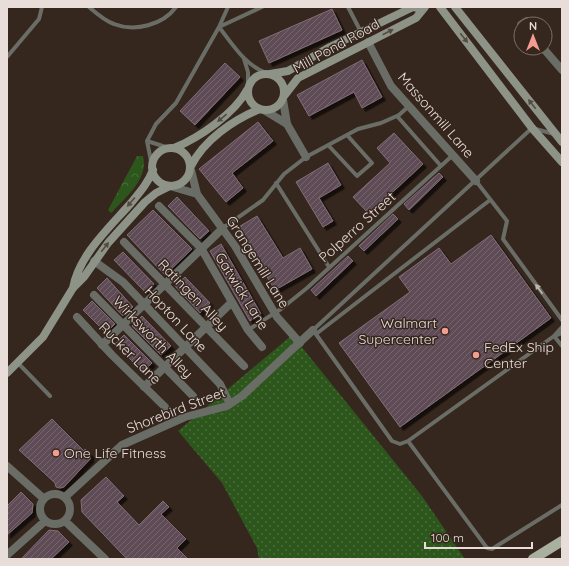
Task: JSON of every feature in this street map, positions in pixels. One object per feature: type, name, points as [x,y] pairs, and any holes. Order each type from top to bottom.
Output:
[{"type":"main road","points":[[533,559],[562,541]]},
{"type":"street","name":"Mill Pond Road","points":[[7,373],[48,330],[73,288],[84,277],[94,261],[145,202],[156,193],[170,186],[181,184],[185,181],[197,154],[208,142],[235,121],[262,110],[274,109],[298,78],[416,18],[423,8],[413,7],[361,32],[288,71],[268,73],[254,77],[243,98],[226,114],[193,139],[159,152],[153,160],[152,168],[146,184],[100,239],[83,262],[75,275],[73,288]]},
{"type":"street","points":[[440,7],[532,128],[562,162]]},
{"type":"street","points":[[455,7],[562,142]]},
{"type":"street","name":"Massonmill Lane","points":[[368,42],[391,86],[476,181]]},
{"type":"street","points":[[550,56],[562,70]]},
{"type":"street","name":"Mill Pond Road","points":[[268,73],[280,79],[285,90],[283,98]]},
{"type":"street","points":[[248,89],[250,101],[262,110],[287,124]]},
{"type":"street","points":[[283,98],[287,124],[306,157]]},
{"type":"street","points":[[152,168],[158,181],[197,194],[190,161],[184,152],[172,148]]},
{"type":"street","name":"Grangemill Lane","points":[[197,194],[223,228],[275,313],[300,343]]},
{"type":"street","name":"Gatwick Lane","points":[[159,206],[201,248],[248,330],[262,347]]},
{"type":"street","points":[[102,345],[223,228]]},
{"type":"street","name":"Ratingen Alley","points":[[124,242],[244,366]]},
{"type":"street","name":"Hopton Lane","points":[[94,261],[123,282],[144,304],[220,384],[230,404]]},
{"type":"street","name":"Wirksworth Alley","points":[[94,295],[193,396]]},
{"type":"street","points":[[144,387],[232,302]]},
{"type":"street","name":"Rucker Lane","points":[[77,317],[102,345],[165,407]]},
{"type":"street","name":"Shorebird Street","points":[[65,497],[122,445],[185,417],[230,404],[242,396],[314,332]]},
{"type":"street","points":[[7,466],[43,498]]},
{"type":"street","points":[[52,494],[65,497],[70,506],[70,512],[65,521],[55,524],[45,521],[39,507],[43,498],[52,494]]},
{"type":"street","points":[[7,555],[45,521]]},
{"type":"street","points":[[65,521],[105,559]]},
{"type":"lane","points":[[7,57],[39,19],[42,7]]},
{"type":"lane","points":[[89,7],[102,18],[115,25],[144,27],[160,21],[176,7]]},
{"type":"lane","points":[[152,168],[147,141],[156,124],[176,103],[219,27],[228,7]]},
{"type":"lane","points":[[219,27],[262,7]]},
{"type":"lane","points":[[348,7],[361,32]]},
{"type":"lane","points":[[219,27],[251,66],[268,73]]},
{"type":"lane","points":[[244,59],[248,72],[248,89]]},
{"type":"lane","points":[[223,228],[262,200],[284,174],[306,157],[358,129],[381,123],[397,116],[409,106]]},
{"type":"lane","points":[[397,116],[441,166]]},
{"type":"lane","points":[[314,332],[532,128],[556,135]]},
{"type":"lane","points":[[328,145],[357,176],[372,162],[347,135]]},
{"type":"lane","points":[[147,141],[172,148]]},
{"type":"lane","name":"Polperro Street","points":[[248,330],[275,313],[329,267],[452,155]]},
{"type":"lane","points":[[476,181],[507,221],[503,240],[562,320]]},
{"type":"lane","points":[[276,183],[329,267]]},
{"type":"lane","points":[[314,332],[490,200]]},
{"type":"lane","points":[[314,332],[392,441],[400,444],[408,441],[554,336],[562,327]]},
{"type":"lane","points":[[554,336],[562,333]]},
{"type":"lane","points":[[554,336],[562,346]]},
{"type":"lane","points":[[18,363],[50,396]]},
{"type":"lane","points":[[408,441],[487,548],[492,549],[562,505]]},
{"type":"green space","points":[[137,156],[143,156],[144,164],[139,180],[129,194],[111,213],[108,210]]},
{"type":"green space","points":[[292,335],[422,496],[465,559],[259,559],[257,548],[222,483],[178,431]]},
{"type":"building","points":[[332,9],[342,30],[269,63],[259,41]]},
{"type":"building","points":[[362,60],[382,97],[362,108],[354,92],[309,116],[297,95]]},
{"type":"building","points":[[225,63],[240,77],[195,125],[180,111]]},
{"type":"building","points":[[258,122],[273,141],[232,173],[243,188],[226,202],[199,169]]},
{"type":"building","points":[[394,133],[423,164],[369,214],[353,197],[390,163],[377,148]]},
{"type":"building","points":[[328,163],[341,185],[319,198],[333,221],[323,227],[296,182]]},
{"type":"building","points":[[439,173],[443,177],[409,210],[404,204]]},
{"type":"building","points":[[177,197],[209,231],[200,239],[168,206]]},
{"type":"building","points":[[153,210],[192,249],[165,275],[127,235]]},
{"type":"building","points":[[393,214],[398,219],[364,251],[359,246]]},
{"type":"building","points":[[257,216],[283,258],[300,248],[312,269],[275,290],[237,228]]},
{"type":"building","name":"Walmart Supercenter","points":[[491,235],[551,318],[400,427],[339,343],[410,292],[399,277],[439,248],[451,264]]},
{"type":"building","points":[[221,244],[261,314],[250,321],[210,251]]},
{"type":"building","points":[[123,252],[154,284],[146,293],[114,260]]},
{"type":"building","points":[[348,256],[353,261],[316,296],[311,290]]},
{"type":"building","points":[[185,277],[210,303],[200,313],[175,286]]},
{"type":"building","points":[[107,278],[133,307],[123,316],[97,288]]},
{"type":"building","points":[[92,301],[115,324],[106,333],[83,310]]},
{"type":"building","points":[[142,316],[171,346],[161,355],[132,326]]},
{"type":"building","points":[[124,335],[152,363],[143,372],[115,344]]},
{"type":"building","name":"One Life Fitness","points":[[52,419],[84,451],[85,449],[91,455],[89,457],[91,458],[64,487],[60,488],[56,487],[55,483],[19,450]]},
{"type":"building","points":[[106,477],[124,496],[117,502],[139,525],[163,501],[169,507],[161,514],[186,539],[177,548],[188,559],[127,559],[82,512],[81,500]]},
{"type":"building","points":[[21,492],[33,504],[32,513],[7,535],[7,506]]},
{"type":"building","points":[[49,530],[58,531],[69,542],[51,559],[21,559]]},
{"type":"place","name":"Walmart Supercenter","points":[[445,331]]},
{"type":"place","name":"FedEx Ship Center","points":[[476,355]]},
{"type":"place","name":"One Life Fitness","points":[[56,453]]}]
